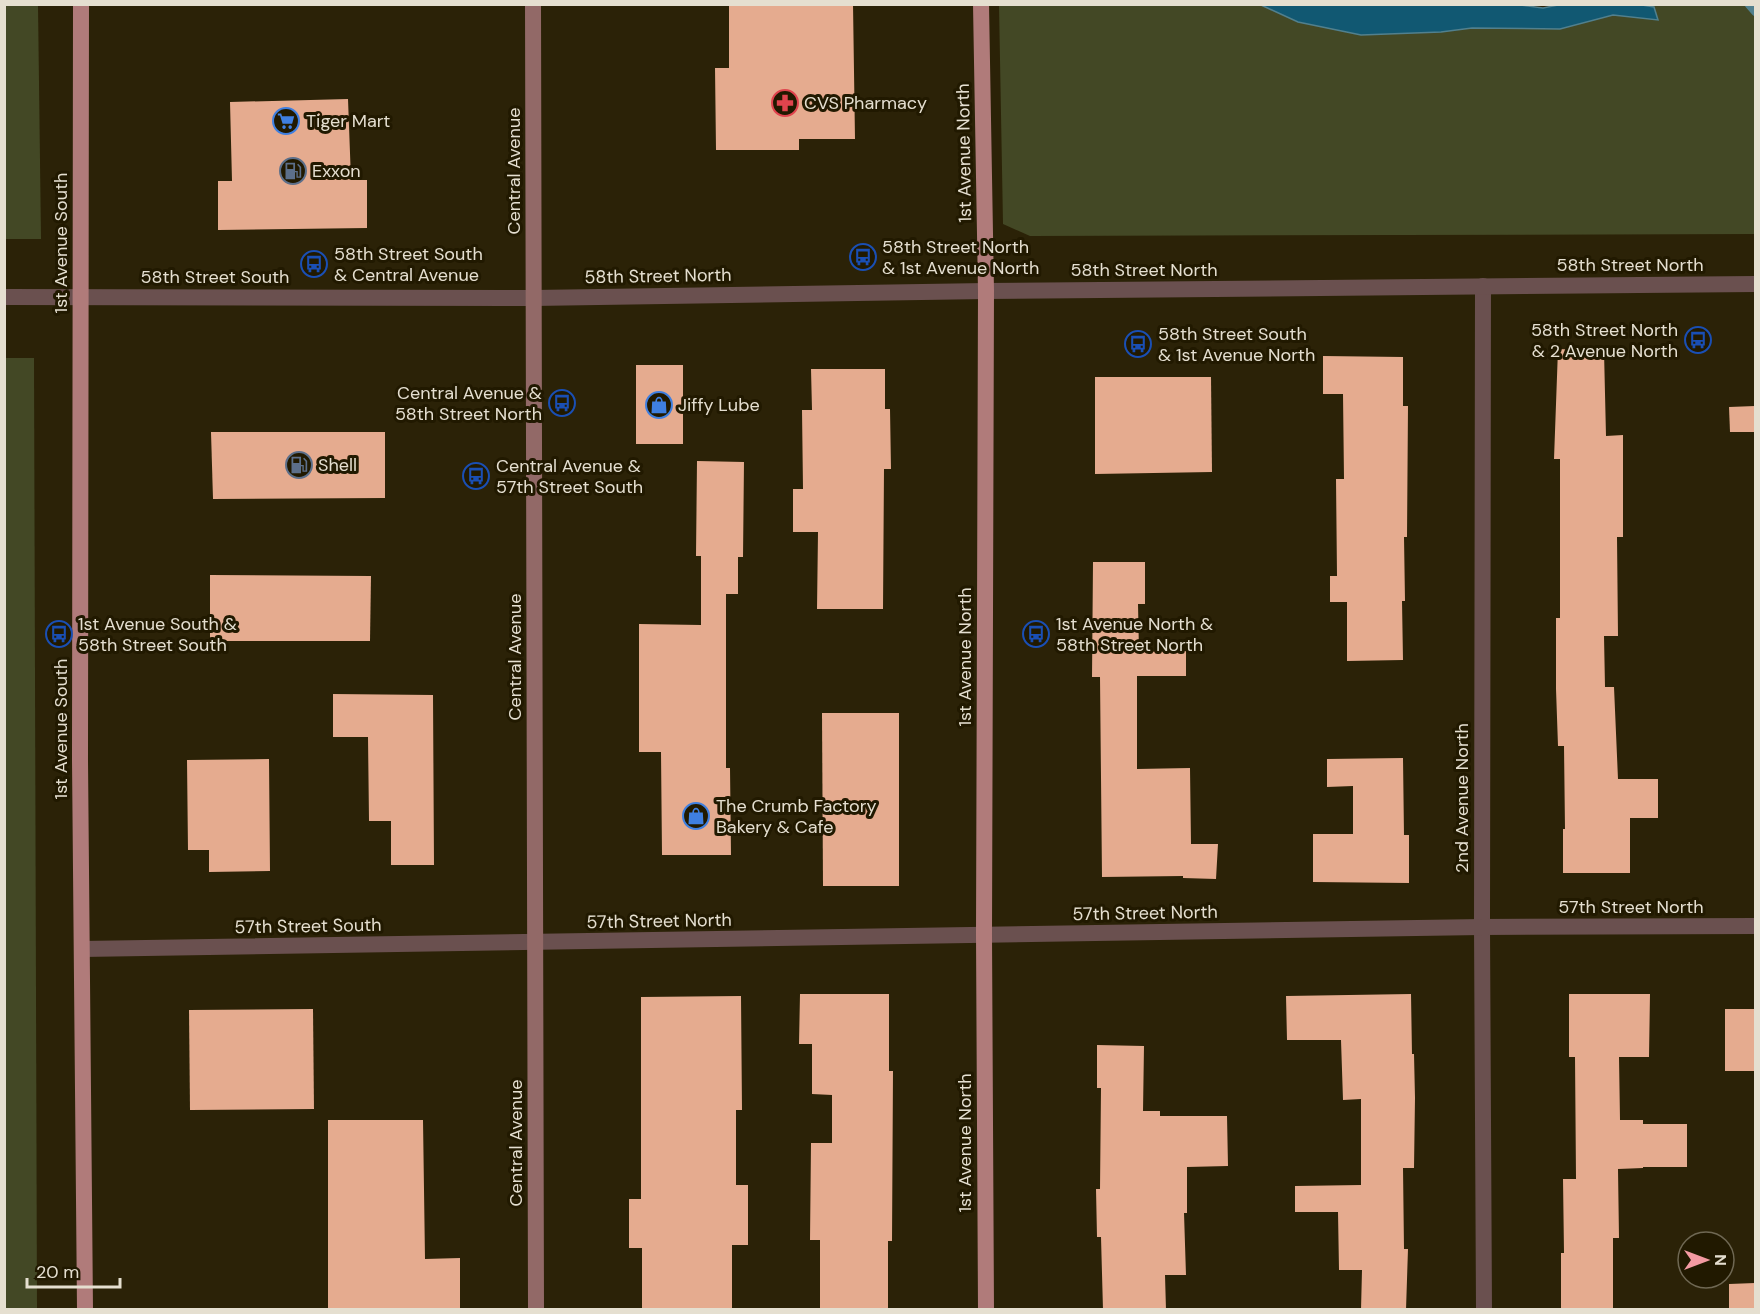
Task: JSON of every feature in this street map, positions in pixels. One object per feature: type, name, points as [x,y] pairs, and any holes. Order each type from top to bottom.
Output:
[{"type":"main road","name":"1st Avenue South","points":[[81,4],[80,772],[85,1310]]},
{"type":"main road","name":"Central Avenue","points":[[533,4],[536,1310]]},
{"type":"main road","name":"1st Avenue North","points":[[981,4],[986,291],[984,935],[986,1310]]},
{"type":"street","name":"58th Street North","points":[[533,297],[1755,284]]},
{"type":"street","name":"2nd Avenue North","points":[[1483,286],[1484,1310]]},
{"type":"street","name":"58th Street South","points":[[4,297],[533,297]]},
{"type":"street","name":"57th Street North","points":[[536,942],[1482,927],[1755,926]]},
{"type":"street","name":"57th Street South","points":[[82,950],[536,942]]},
{"type":"green space","points":[[4,5],[38,5],[41,239],[5,239]]},
{"type":"green space","points":[[999,5],[1261,5],[1298,22],[1441,32],[1472,28],[1560,29],[1613,15],[1658,19],[1654,7],[1642,5],[1755,5],[1755,234],[1030,236],[1003,224]]},
{"type":"green space","points":[[4,358],[34,358],[37,1310],[4,1309]]},
{"type":"water","points":[[1513,4],[1543,8],[1563,4],[1642,5],[1654,7],[1658,20],[1613,15],[1560,29],[1472,28],[1441,32],[1361,35],[1298,22],[1261,5]]},
{"type":"building","name":"CVS Pharmacy","points":[[729,4],[853,4],[855,139],[799,139],[799,150],[716,150],[715,68],[729,68]]},
{"type":"building","name":"Exxon","points":[[348,99],[351,180],[367,180],[367,228],[218,230],[218,181],[232,181],[230,102]]},
{"type":"building","points":[[1558,349],[1604,351],[1606,436],[1623,435],[1623,537],[1617,537],[1618,636],[1604,636],[1605,687],[1614,687],[1618,779],[1658,779],[1658,818],[1630,818],[1630,873],[1563,873],[1564,746],[1558,746],[1556,689],[1556,618],[1560,618],[1560,459],[1554,459]]},
{"type":"building","points":[[1323,356],[1403,357],[1403,406],[1408,406],[1407,537],[1404,537],[1405,601],[1402,601],[1403,660],[1347,661],[1347,602],[1330,602],[1330,576],[1337,576],[1336,479],[1344,479],[1343,394],[1323,394]]},
{"type":"building","name":"Jiffy Lube","points":[[636,365],[683,365],[683,444],[636,444]]},
{"type":"building","points":[[811,369],[885,369],[885,409],[890,409],[891,469],[884,469],[883,609],[817,609],[818,532],[793,532],[793,489],[803,489],[802,410],[812,410]]},
{"type":"building","points":[[1095,377],[1211,377],[1212,472],[1095,474]]},
{"type":"building","points":[[1755,406],[1755,432],[1730,432],[1729,407]]},
{"type":"building","name":"Shell","points":[[211,432],[385,432],[385,498],[213,499]]},
{"type":"building","points":[[697,461],[744,462],[743,557],[738,557],[738,594],[726,594],[726,768],[730,768],[731,855],[662,855],[661,752],[639,752],[639,624],[701,625],[701,556],[696,556]]},
{"type":"building","points":[[1093,562],[1145,562],[1145,604],[1138,604],[1139,652],[1186,651],[1186,676],[1137,676],[1137,769],[1190,768],[1191,844],[1218,844],[1216,879],[1183,878],[1183,876],[1102,877],[1100,677],[1092,677]]},
{"type":"building","points":[[210,575],[371,576],[370,641],[210,641]]},
{"type":"building","points":[[333,694],[433,695],[434,865],[391,865],[391,821],[369,821],[368,737],[333,737]]},
{"type":"building","points":[[822,713],[899,713],[899,886],[823,886]]},
{"type":"building","points":[[1403,758],[1404,835],[1409,835],[1409,883],[1313,882],[1313,834],[1353,834],[1353,786],[1327,787],[1327,759]]},
{"type":"building","points":[[269,759],[270,871],[209,872],[209,850],[188,850],[187,760]]},
{"type":"building","points":[[800,994],[889,994],[889,1071],[893,1071],[892,1241],[888,1241],[888,1310],[820,1310],[820,1240],[810,1240],[811,1143],[832,1143],[832,1095],[812,1094],[812,1044],[799,1044]]},
{"type":"building","points":[[1411,994],[1415,1098],[1414,1168],[1403,1168],[1404,1249],[1408,1249],[1406,1310],[1361,1310],[1362,1270],[1339,1270],[1338,1212],[1295,1212],[1295,1186],[1361,1185],[1361,1099],[1343,1100],[1341,1040],[1287,1040],[1286,996]]},
{"type":"building","points":[[1569,994],[1650,994],[1649,1057],[1619,1057],[1620,1120],[1643,1120],[1643,1124],[1687,1124],[1687,1167],[1618,1169],[1619,1238],[1613,1238],[1613,1310],[1561,1310],[1561,1253],[1564,1253],[1563,1179],[1576,1179],[1575,1057],[1569,1057]]},
{"type":"building","points":[[741,996],[742,1110],[736,1110],[736,1185],[748,1185],[748,1245],[732,1245],[732,1310],[642,1310],[642,1248],[629,1248],[629,1199],[641,1199],[641,997]]},
{"type":"building","points":[[313,1009],[314,1109],[190,1110],[189,1010]]},
{"type":"building","points":[[1725,1009],[1755,1009],[1755,1071],[1725,1071]]},
{"type":"building","points":[[1097,1045],[1144,1046],[1143,1111],[1160,1111],[1160,1116],[1227,1116],[1228,1166],[1187,1167],[1187,1213],[1184,1213],[1186,1275],[1165,1275],[1166,1310],[1103,1310],[1101,1237],[1097,1237],[1096,1189],[1100,1189],[1101,1088],[1097,1088]]},
{"type":"building","points":[[328,1120],[423,1120],[425,1259],[460,1258],[460,1310],[328,1310]]},
{"type":"building","points":[[1755,1283],[1755,1310],[1729,1310],[1729,1290],[1736,1290],[1736,1284]]},
{"type":"waterway","points":[[1749,4],[1756,12]]},
{"type":"place","name":"CVS Pharmacy","points":[[785,103]]},
{"type":"place","name":"Tiger Mart","points":[[286,121]]},
{"type":"place","name":"Exxon","points":[[293,171]]},
{"type":"place","name":"58th Street North & 1st Avenue North","points":[[863,257]]},
{"type":"place","name":"58th Street South & Central Avenue","points":[[314,264]]},
{"type":"place","name":"58th Street North & 2 Avenue North","points":[[1698,340]]},
{"type":"place","name":"58th Street South & 1st Avenue North","points":[[1138,344]]},
{"type":"place","name":"Central Avenue & 58th Street North","points":[[562,403]]},
{"type":"place","name":"Jiffy Lube","points":[[659,405]]},
{"type":"place","name":"Shell","points":[[299,465]]},
{"type":"place","name":"Central Avenue & 57th Street South","points":[[476,476]]},
{"type":"place","name":"1st Avenue South & 58th Street South","points":[[59,634]]},
{"type":"place","name":"1st Avenue North & 58th Street North","points":[[1036,634]]},
{"type":"place","name":"The Crumb Factory Bakery & Cafe","points":[[696,816]]}]
